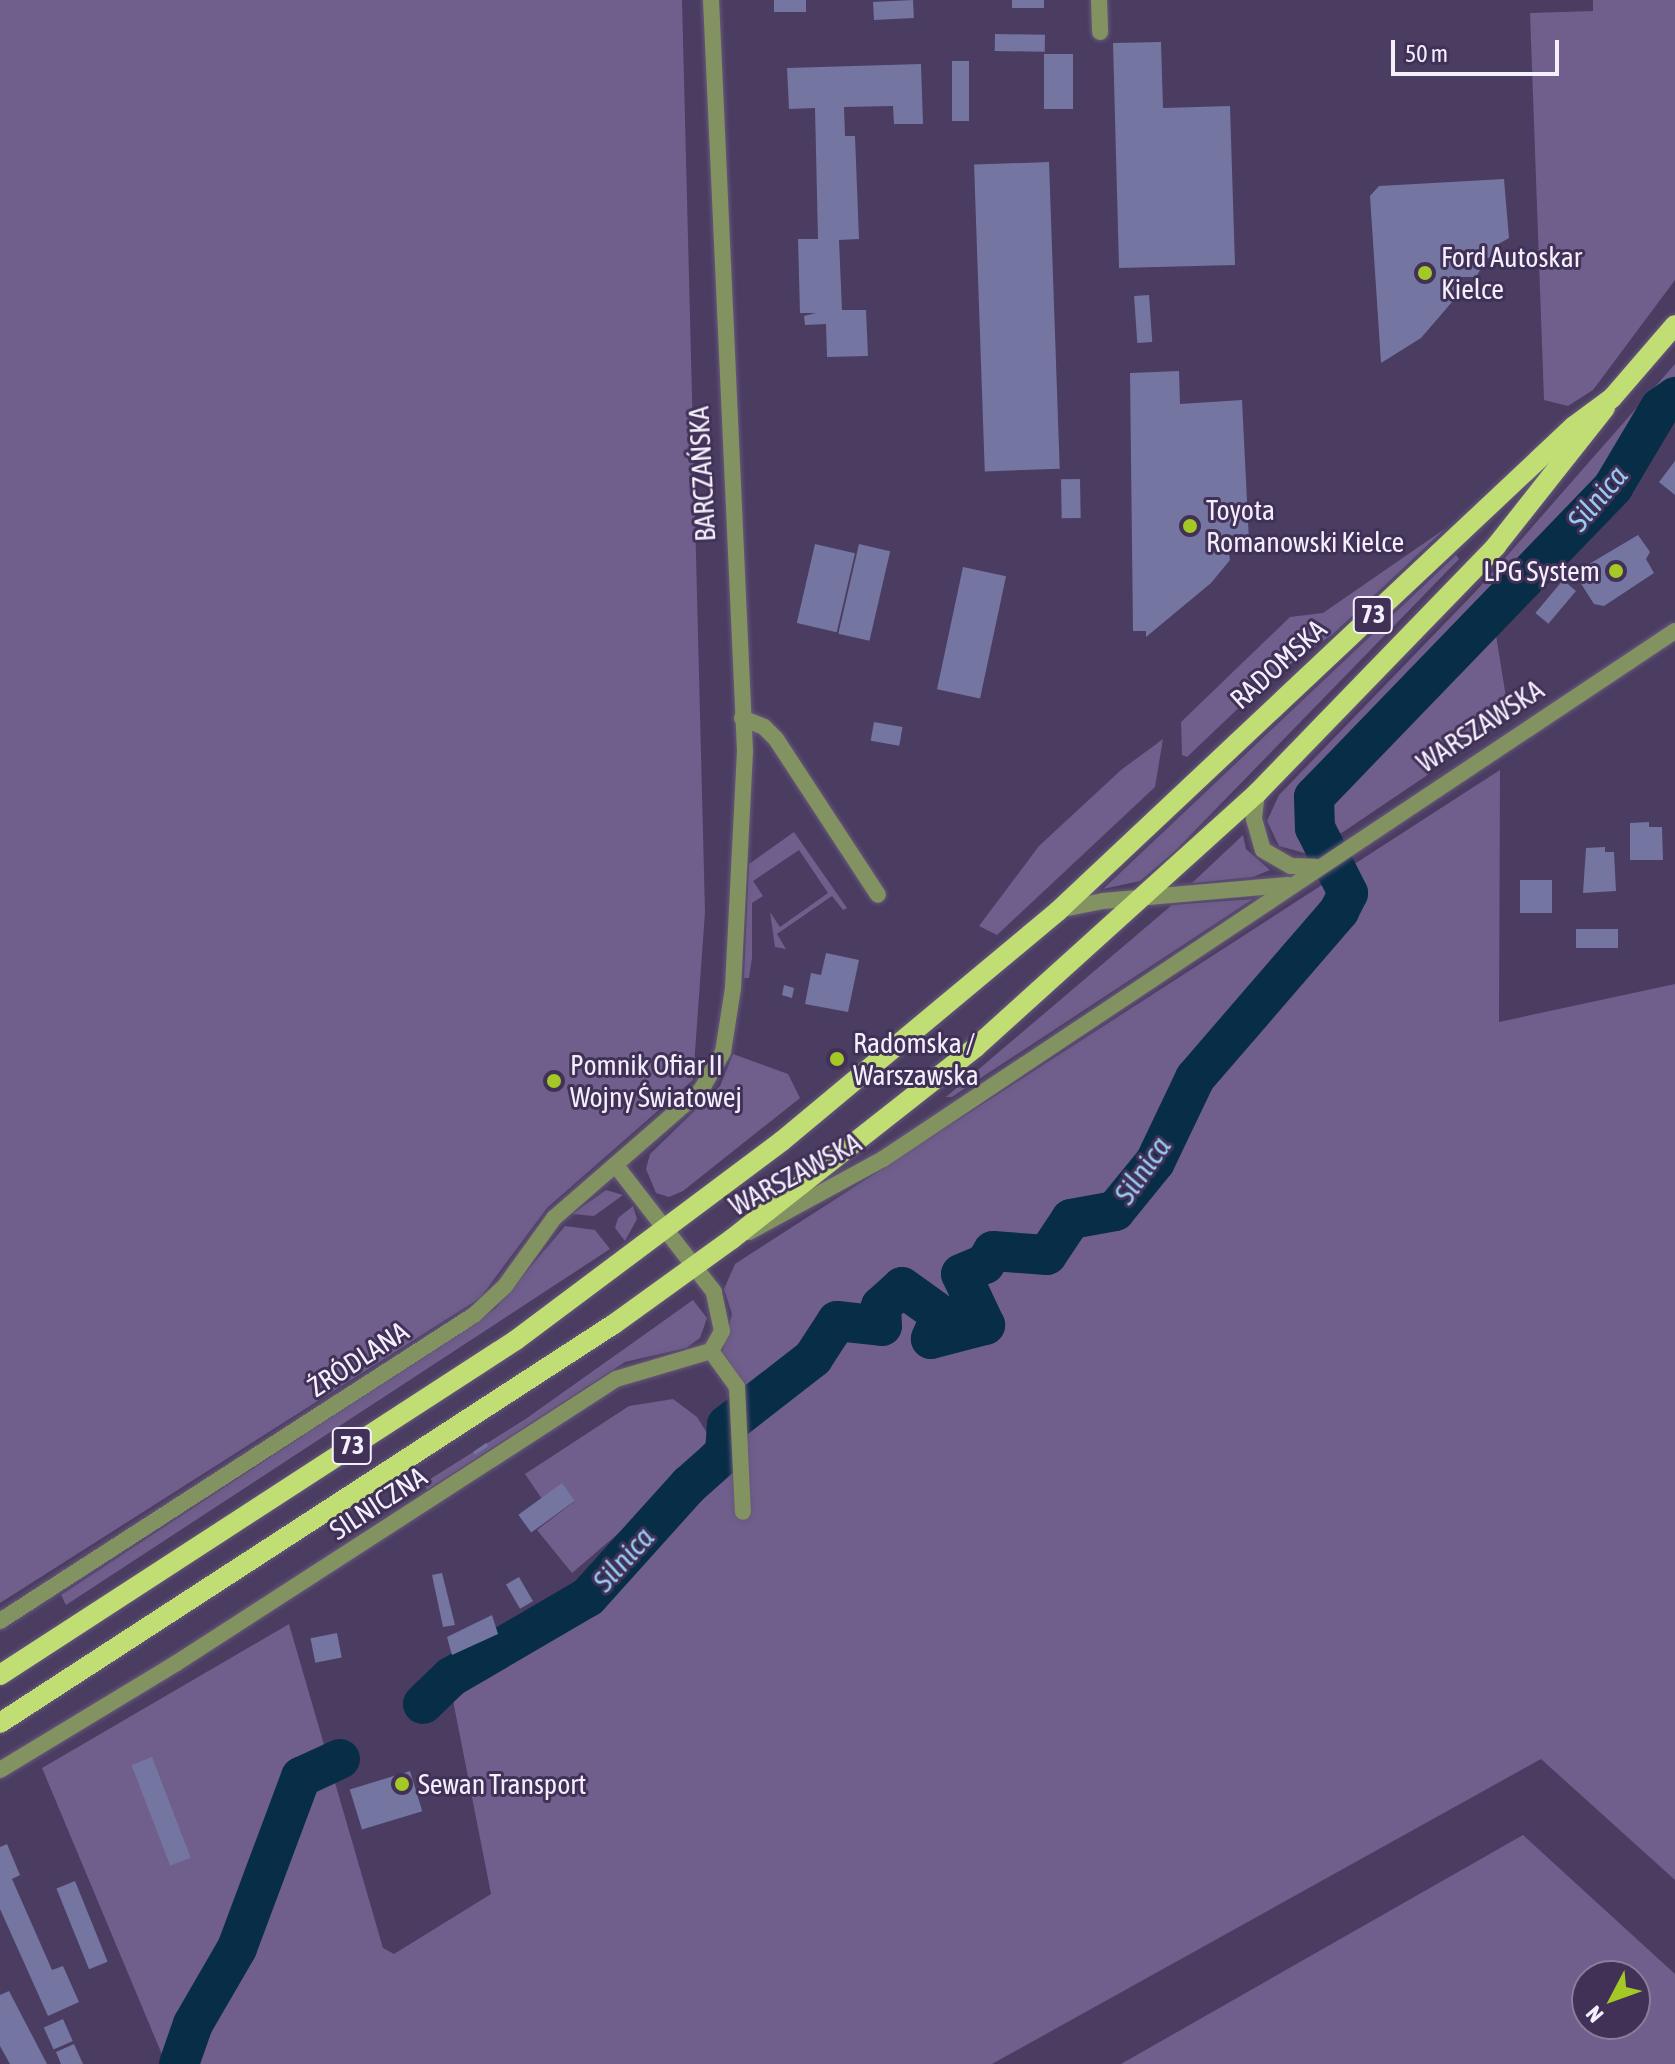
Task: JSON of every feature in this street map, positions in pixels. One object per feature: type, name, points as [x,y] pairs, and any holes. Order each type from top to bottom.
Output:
[{"type":"main road","name":"RADOMSKA","points":[[1257,793],[1496,546],[1587,438],[1612,398],[1675,325]]},
{"type":"main road","name":"RADOMSKA","points":[[1058,911],[1574,426],[1612,398]]},
{"type":"main road","name":"WARSZAWSKA","points":[[732,1239],[976,1047],[1146,897],[1257,793]]},
{"type":"main road","name":"WARSZAWSKA","points":[[668,1231],[711,1199],[1058,911]]},
{"type":"main road","name":"73","points":[[0,1675],[516,1340],[668,1231]]},
{"type":"main road","name":"73","points":[[0,1723],[547,1368],[732,1239]]},
{"type":"street","name":"BARCZAŃSKA","points":[[701,1090],[723,1052],[733,988],[745,751],[711,0]]},
{"type":"street","points":[[1099,0],[1100,32]]},
{"type":"street","name":"WARSZAWSKA","points":[[732,1239],[785,1217],[883,1159],[1257,911],[1287,885],[1675,631]]},
{"type":"street","points":[[742,718],[764,727],[776,739],[878,895]]},
{"type":"street","points":[[1257,793],[1254,819],[1263,850],[1291,866],[1315,867]]},
{"type":"street","name":"WARSZAWSKA","points":[[1058,911],[1146,897],[1287,885]]},
{"type":"street","name":"ŹRÓDLANA","points":[[0,1621],[474,1315],[505,1286],[554,1218],[617,1167],[701,1090]]},
{"type":"street","points":[[617,1167],[668,1231],[718,1302],[722,1331],[711,1351],[737,1387],[743,1512]]},
{"type":"street","name":"SILNICZNA","points":[[0,1770],[288,1593],[616,1379],[711,1351]]},
{"type":"shaded area","points":[[0,0],[682,0],[705,912],[693,1080],[547,1208],[480,1298],[0,1603]]},
{"type":"shaded area","points":[[1593,0],[1675,0],[1675,280],[1593,390],[1568,406],[1544,400],[1530,13],[1593,11]]},
{"type":"shaded area","points":[[1675,364],[1675,413],[1645,449],[1618,496],[1495,629],[1509,716],[1471,735],[1426,776],[1343,832],[1304,853],[1279,846],[1267,821],[1279,795],[1476,591]]},
{"type":"shaded area","points":[[1446,528],[1333,634],[1268,680],[1187,757],[1182,755],[1181,722],[1290,617],[1323,613]]},
{"type":"shaded area","points":[[1456,555],[1459,559],[1175,851],[1140,881],[1103,889]]},
{"type":"shaded area","points":[[1163,739],[1155,787],[997,935],[979,926],[1039,846],[1121,770]]},
{"type":"shaded area","points":[[1500,770],[1499,1022],[1675,984],[1675,1880],[1541,1759],[992,2064],[166,2064],[42,1768],[289,1624],[383,1948],[394,1954],[491,1894],[448,1675],[524,1626],[583,1579],[720,1437],[738,1432],[721,1358],[732,1314],[724,1289],[735,1264]]},
{"type":"shaded area","points":[[794,832],[847,908],[843,910],[832,896],[777,934],[786,949],[775,947],[770,912],[780,927],[828,893],[799,850],[753,881],[763,896],[752,903],[752,958],[749,978],[744,978],[749,864]]},
{"type":"shaded area","points":[[1243,835],[1246,849],[1270,870],[1253,877],[1192,883]]},
{"type":"shaded area","points":[[1253,899],[952,1097],[946,1097],[1172,905]]},
{"type":"shaded area","points":[[733,1054],[788,1074],[800,1098],[683,1191],[669,1197],[656,1193],[646,1169],[650,1154],[720,1086]]},
{"type":"shaded area","points":[[606,1190],[623,1195],[594,1216],[572,1214]]},
{"type":"shaded area","points":[[633,1206],[637,1219],[625,1241],[615,1228],[618,1218]]},
{"type":"shaded area","points":[[565,1226],[595,1230],[610,1249],[66,1605],[61,1595],[495,1309]]},
{"type":"shaded area","points":[[693,1300],[707,1318],[700,1338],[686,1348],[625,1362],[427,1490],[424,1483],[527,1418]]},
{"type":"shaded area","points":[[673,1399],[697,1417],[710,1438],[627,1526],[572,1573],[537,1530],[575,1501],[562,1484],[542,1499],[525,1474],[629,1406]]},
{"type":"shaded area","points":[[1523,1835],[1675,1974],[1675,2064],[1121,2064]]},
{"type":"building","points":[[774,0],[806,0],[806,12],[774,12]]},
{"type":"building","points":[[913,0],[914,18],[874,20],[873,2]]},
{"type":"building","points":[[1012,0],[1044,0],[1044,8],[1012,8]]},
{"type":"building","points":[[995,34],[1045,35],[1045,52],[995,51]]},
{"type":"building","points":[[1161,42],[1163,108],[1230,106],[1235,265],[1119,268],[1113,43]]},
{"type":"building","points":[[1044,54],[1073,54],[1073,109],[1044,109]]},
{"type":"building","points":[[952,61],[969,61],[969,121],[952,121]]},
{"type":"building","points":[[921,64],[923,124],[894,124],[893,106],[844,107],[845,136],[855,136],[859,239],[839,240],[842,310],[866,310],[868,356],[827,357],[826,324],[805,325],[804,316],[816,313],[800,313],[798,239],[818,239],[815,108],[789,109],[787,68]]},
{"type":"building","points":[[1049,162],[1060,469],[985,471],[974,165]]},
{"type":"building","name":"Ford Autoskar Kielce","points":[[1504,179],[1509,238],[1493,247],[1494,257],[1487,258],[1476,277],[1459,277],[1452,302],[1421,338],[1381,363],[1370,196],[1379,186]]},
{"type":"building","points":[[1149,295],[1152,342],[1137,343],[1134,296]]},
{"type":"building","name":"Toyota Romanowski Kielce","points":[[1179,371],[1180,404],[1242,400],[1249,541],[1227,542],[1230,560],[1211,583],[1146,637],[1146,631],[1133,631],[1130,373]]},
{"type":"building","points":[[1675,461],[1675,495],[1659,482]]},
{"type":"building","points":[[1061,479],[1080,479],[1081,518],[1062,518]]},
{"type":"building","name":"LPG System","points":[[1638,535],[1650,552],[1646,559],[1654,573],[1604,606],[1594,604],[1578,579],[1579,570]]},
{"type":"building","points":[[815,544],[855,553],[837,632],[797,623]]},
{"type":"building","points":[[859,544],[890,551],[869,641],[838,634]]},
{"type":"building","points":[[963,567],[1006,576],[980,698],[937,689]]},
{"type":"building","points":[[1563,580],[1576,591],[1548,624],[1535,613]]},
{"type":"building","points":[[874,722],[903,727],[899,746],[871,741]]},
{"type":"building","points":[[1649,822],[1649,827],[1662,827],[1663,860],[1630,860],[1630,823]]},
{"type":"building","points":[[1605,847],[1605,852],[1614,852],[1616,891],[1583,893],[1586,848]]},
{"type":"building","points":[[1520,880],[1552,880],[1552,913],[1520,913]]},
{"type":"building","points":[[1576,929],[1618,929],[1618,948],[1576,948]]},
{"type":"building","points":[[826,953],[859,960],[848,1012],[805,1004],[811,973],[821,975]]},
{"type":"building","points":[[784,985],[794,988],[792,998],[782,995]]},
{"type":"building","points":[[486,1443],[489,1446],[475,1455],[473,1452]]},
{"type":"building","points":[[562,1483],[575,1501],[531,1533],[518,1515]]},
{"type":"building","points":[[442,1573],[455,1625],[443,1627],[432,1575]]},
{"type":"building","points":[[519,1577],[533,1601],[520,1609],[506,1584]]},
{"type":"building","points":[[492,1615],[498,1634],[452,1655],[447,1637]]},
{"type":"building","points":[[337,1633],[342,1658],[315,1663],[310,1638]]},
{"type":"building","points":[[152,1757],[191,1858],[170,1866],[131,1765]]},
{"type":"building","points":[[410,1771],[422,1811],[362,1830],[350,1789]]},
{"type":"building","points":[[7,1844],[20,1875],[12,1879],[52,1970],[63,1966],[79,2002],[48,2016],[0,1909],[0,1847]]},
{"type":"building","points":[[75,1881],[108,1962],[89,1969],[56,1888]]},
{"type":"building","points":[[9,1991],[47,2064],[10,2064],[0,2046],[0,1995]]},
{"type":"building","points":[[63,2019],[73,2041],[54,2049],[44,2028]]},
{"type":"building","points":[[74,2044],[83,2064],[61,2064],[56,2052]]},
{"type":"waterway","name":"Silnica","points":[[423,1704],[451,1677],[588,1597],[689,1485],[725,1453],[727,1425],[813,1358],[837,1321],[882,1326],[881,1306],[902,1287],[941,1315],[931,1339],[985,1325],[961,1274],[985,1264],[993,1251],[1047,1255],[1071,1219],[1115,1211],[1155,1162],[1195,1078],[1339,911],[1348,893],[1315,828],[1314,797],[1613,487],[1660,408],[1675,397]]},
{"type":"waterway","name":"Silnica","points":[[179,2064],[193,2024],[237,1948],[301,1777],[340,1759]]},
{"type":"place","name":"Ford Autoskar Kielce","points":[[1425,273]]},
{"type":"place","name":"Toyota Romanowski Kielce","points":[[1190,526]]},
{"type":"place","name":"LPG System","points":[[1616,571]]},
{"type":"place","name":"Radomska / Warszawska","points":[[837,1059]]},
{"type":"place","name":"Pomnik Ofiar II Wojny Światowej","points":[[554,1081]]},
{"type":"place","name":"Sewan Transport","points":[[402,1784]]}]
